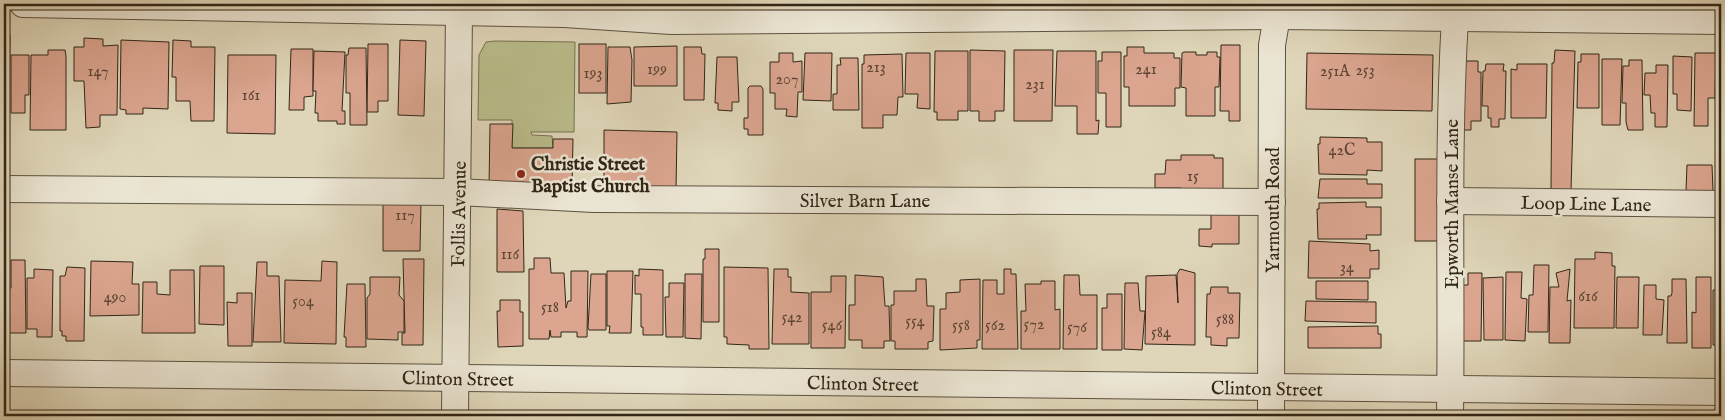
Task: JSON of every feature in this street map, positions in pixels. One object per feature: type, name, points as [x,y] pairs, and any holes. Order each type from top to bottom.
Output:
[{"type":"street","points":[[23,4],[459,11],[565,9],[671,20],[957,10],[1278,10],[1455,18],[1604,12],[1721,21]]},
{"type":"street","name":"Yarmouth Road","points":[[1271,416],[1272,46],[1278,10]]},
{"type":"street","name":"Follis Avenue","points":[[456,416],[459,11]]},
{"type":"street","name":"Epworth Manse Lane","points":[[1450,416],[1450,201],[1455,18]]},
{"type":"street","name":"Silver Barn Lane","points":[[4,189],[458,192],[594,199],[1272,202]]},
{"type":"street","name":"Loop Line Lane","points":[[1450,201],[1721,204]]},
{"type":"street","name":"Clinton Street","points":[[4,373],[1721,392]]},
{"type":"green space","points":[[486,42],[575,42],[574,132],[531,132],[532,135],[552,136],[553,148],[512,148],[512,120],[478,120],[479,55]]},
{"type":"building","points":[[4,35],[10,35],[9,102],[4,102]]},
{"type":"building","points":[[84,38],[103,39],[103,46],[118,45],[117,115],[100,115],[100,127],[86,128],[84,81],[74,81],[74,47],[84,47]]},
{"type":"building","points":[[121,40],[169,42],[168,109],[143,108],[143,114],[126,114],[126,110],[120,109]]},
{"type":"building","points":[[173,40],[191,41],[191,47],[215,47],[214,121],[191,121],[190,101],[176,101],[176,77],[172,77]]},
{"type":"building","points":[[400,40],[426,41],[424,116],[398,115]]},
{"type":"building","points":[[368,44],[388,44],[388,101],[378,101],[378,112],[367,112]]},
{"type":"building","points":[[579,44],[606,44],[606,93],[579,93]]},
{"type":"building","points":[[1221,45],[1240,45],[1240,121],[1229,121],[1229,111],[1220,111]]},
{"type":"building","points":[[677,46],[677,86],[634,86],[634,47]]},
{"type":"building","points":[[608,47],[630,47],[632,60],[631,102],[607,104]]},
{"type":"building","points":[[684,47],[701,47],[702,54],[705,54],[704,100],[684,100]]},
{"type":"building","points":[[1127,47],[1144,47],[1144,53],[1174,53],[1174,58],[1180,58],[1180,88],[1175,88],[1175,106],[1129,106],[1129,87],[1124,87],[1124,56],[1127,56]]},
{"type":"building","points":[[349,48],[366,48],[367,125],[350,125],[350,93],[346,93],[346,55],[348,55]]},
{"type":"building","points":[[291,49],[313,49],[313,96],[304,97],[304,110],[289,110]]},
{"type":"building","points":[[48,50],[65,50],[66,130],[30,130],[31,55],[48,55]]},
{"type":"building","points":[[970,50],[1005,51],[1004,111],[995,111],[995,121],[979,121],[979,111],[970,111]]},
{"type":"building","points":[[1014,50],[1053,50],[1052,121],[1014,121]]},
{"type":"building","points":[[1555,50],[1575,51],[1571,190],[1551,190],[1552,63],[1554,63]]},
{"type":"building","points":[[314,51],[345,52],[342,111],[345,111],[345,124],[337,124],[337,121],[318,121],[318,113],[315,113],[316,91],[313,91]]},
{"type":"building","points":[[935,51],[968,51],[968,111],[958,111],[958,120],[937,120],[937,112],[934,112]]},
{"type":"building","points":[[1057,51],[1096,51],[1096,121],[1099,120],[1098,134],[1077,134],[1077,106],[1055,106]]},
{"type":"building","points":[[1102,52],[1121,52],[1121,127],[1106,127],[1106,93],[1098,93],[1098,61],[1102,61]]},
{"type":"building","points":[[1196,52],[1196,55],[1207,55],[1207,52],[1217,52],[1217,57],[1220,57],[1219,87],[1215,87],[1215,116],[1186,116],[1186,88],[1181,87],[1182,53]]},
{"type":"building","points":[[779,53],[793,53],[793,62],[802,61],[802,92],[798,92],[797,117],[786,116],[787,109],[775,109],[775,93],[770,93],[770,62],[779,62]]},
{"type":"building","points":[[805,53],[832,53],[831,101],[803,100]]},
{"type":"building","points":[[906,53],[930,53],[930,109],[917,108],[918,94],[905,94]]},
{"type":"building","points":[[1307,53],[1433,55],[1432,111],[1306,109]]},
{"type":"building","points":[[1695,53],[1716,53],[1715,98],[1708,98],[1708,126],[1694,126]]},
{"type":"building","points":[[1718,53],[1721,53],[1721,196],[1716,196]]},
{"type":"building","points":[[902,54],[903,97],[898,97],[897,115],[883,115],[883,128],[862,128],[862,64],[864,64],[864,55]]},
{"type":"building","points":[[1581,54],[1599,54],[1599,108],[1577,108],[1578,62],[1581,62]]},
{"type":"building","points":[[11,55],[29,55],[29,95],[25,95],[25,113],[11,113]]},
{"type":"building","points":[[228,55],[276,55],[275,134],[227,133]]},
{"type":"building","points":[[1673,56],[1692,57],[1691,111],[1677,110],[1677,94],[1673,94]]},
{"type":"building","points":[[717,57],[737,57],[739,102],[732,102],[732,111],[718,110],[718,103],[715,103]]},
{"type":"building","points":[[840,58],[858,58],[859,110],[833,110],[833,94],[837,94],[837,65],[841,65]]},
{"type":"building","points":[[1602,59],[1622,59],[1620,125],[1602,125]]},
{"type":"building","points":[[1629,60],[1642,60],[1643,130],[1628,130],[1626,103],[1622,103],[1623,66],[1629,66]]},
{"type":"building","points":[[1461,61],[1478,61],[1478,72],[1481,72],[1481,121],[1471,121],[1471,130],[1462,130]]},
{"type":"building","points":[[1486,64],[1504,64],[1503,71],[1506,71],[1505,119],[1499,119],[1499,127],[1491,127],[1491,118],[1488,118],[1488,106],[1482,106],[1483,71],[1485,71]]},
{"type":"building","points":[[1517,64],[1547,64],[1546,118],[1511,118],[1511,69],[1517,70]]},
{"type":"building","points":[[1656,65],[1668,65],[1667,127],[1655,127],[1655,113],[1651,113],[1650,95],[1644,95],[1645,73],[1656,73]]},
{"type":"building","points":[[750,86],[761,86],[763,89],[763,135],[748,135],[748,129],[744,129],[744,118],[748,118],[748,88]]},
{"type":"building","points":[[490,124],[513,124],[512,148],[553,148],[553,139],[573,139],[572,187],[489,187]]},
{"type":"building","points":[[604,130],[677,132],[676,190],[604,187]]},
{"type":"building","points":[[1320,137],[1367,138],[1367,142],[1382,142],[1382,171],[1367,170],[1367,175],[1319,174],[1318,144],[1320,144]]},
{"type":"building","points":[[1181,155],[1214,155],[1214,158],[1223,158],[1223,192],[1181,193],[1181,188],[1155,188],[1155,174],[1165,174],[1166,160],[1181,160]]},
{"type":"building","points":[[1415,159],[1442,159],[1442,241],[1415,241]]},
{"type":"building","points":[[1687,165],[1712,165],[1713,191],[1686,191]]},
{"type":"building","points":[[1320,179],[1367,179],[1367,184],[1382,184],[1382,198],[1318,198]]},
{"type":"building","points":[[383,201],[421,202],[420,251],[383,251]]},
{"type":"building","points":[[1366,202],[1366,207],[1381,207],[1381,235],[1366,235],[1367,239],[1318,239],[1317,209],[1319,209],[1319,203]]},
{"type":"building","points":[[1211,206],[1239,206],[1239,244],[1212,244],[1212,247],[1199,246],[1199,229],[1211,229]]},
{"type":"building","points":[[497,209],[523,211],[524,272],[497,272]]},
{"type":"building","points":[[1309,241],[1370,244],[1370,251],[1379,250],[1379,269],[1370,269],[1370,278],[1308,278]]},
{"type":"building","points":[[705,249],[719,249],[719,322],[703,322],[703,259],[705,259]]},
{"type":"building","points":[[1595,252],[1612,253],[1612,266],[1615,266],[1614,328],[1574,328],[1575,259],[1595,259]]},
{"type":"building","points":[[534,258],[550,258],[551,273],[564,273],[566,308],[568,301],[571,301],[571,271],[588,271],[587,337],[577,337],[577,332],[561,332],[561,337],[551,337],[550,330],[549,339],[529,339],[529,269],[534,269]]},
{"type":"building","points":[[403,259],[424,259],[423,345],[402,345],[402,333],[405,333]]},
{"type":"building","points":[[11,260],[25,260],[26,333],[4,333],[4,272],[5,288],[11,288]]},
{"type":"building","points":[[91,261],[133,262],[132,284],[139,284],[139,315],[90,316]]},
{"type":"building","points":[[322,261],[337,262],[336,344],[284,343],[285,280],[321,281]]},
{"type":"building","points":[[257,262],[267,262],[267,276],[279,276],[281,342],[253,342]]},
{"type":"building","points":[[1534,265],[1549,265],[1548,332],[1528,332],[1529,295],[1533,295]]},
{"type":"building","points":[[200,266],[224,266],[224,325],[199,324]]},
{"type":"building","points":[[67,267],[85,268],[84,341],[66,341],[66,336],[62,336],[62,331],[60,331],[60,276],[65,276]]},
{"type":"building","points":[[724,267],[768,268],[769,349],[749,349],[749,345],[727,344],[727,337],[724,337]]},
{"type":"building","points":[[34,269],[53,270],[52,337],[37,337],[37,329],[27,329],[27,278],[34,278]]},
{"type":"building","points":[[639,269],[663,270],[663,335],[643,335],[643,327],[641,327],[641,294],[635,294],[635,275],[639,276]]},
{"type":"building","points":[[774,269],[788,269],[788,277],[791,277],[791,292],[809,293],[809,344],[772,344]]},
{"type":"building","points":[[1004,269],[1011,269],[1011,274],[1016,274],[1018,349],[982,349],[983,280],[997,280],[997,294],[1004,294]]},
{"type":"building","points":[[1180,269],[1195,273],[1195,345],[1145,344],[1146,276],[1176,275],[1178,303],[1177,274]]},
{"type":"building","points":[[1570,269],[1567,301],[1571,300],[1570,343],[1549,343],[1550,287],[1559,287],[1556,273]]},
{"type":"building","points":[[170,270],[194,270],[195,333],[142,333],[143,282],[157,282],[157,294],[170,295]]},
{"type":"building","points":[[607,271],[633,271],[631,333],[609,333],[610,326],[607,326]]},
{"type":"building","points":[[1506,272],[1522,272],[1521,298],[1527,299],[1525,341],[1505,340]]},
{"type":"building","points":[[1468,273],[1482,273],[1481,341],[1463,341],[1462,285],[1468,285]]},
{"type":"building","points":[[591,274],[606,274],[606,330],[589,330],[588,328]]},
{"type":"building","points":[[685,274],[702,274],[701,339],[685,338]]},
{"type":"building","points":[[855,275],[883,277],[885,306],[889,306],[890,341],[884,341],[884,348],[862,348],[862,340],[849,340],[849,305],[855,305]]},
{"type":"building","points":[[1064,275],[1079,275],[1080,295],[1097,295],[1097,349],[1063,349]]},
{"type":"building","points":[[831,276],[846,276],[845,348],[811,348],[811,292],[831,292]]},
{"type":"building","points":[[370,277],[400,277],[399,295],[404,301],[404,332],[398,332],[398,340],[367,339],[367,298],[370,294]]},
{"type":"building","points":[[1503,277],[1503,340],[1484,340],[1483,278]]},
{"type":"building","points":[[1617,277],[1639,277],[1638,328],[1616,328]]},
{"type":"building","points":[[1696,277],[1711,277],[1711,348],[1692,348],[1692,312],[1696,313]]},
{"type":"building","points":[[916,279],[926,279],[927,306],[934,306],[933,341],[928,342],[928,349],[895,349],[895,341],[891,341],[891,305],[894,305],[894,291],[916,291]]},
{"type":"building","points":[[980,279],[980,340],[977,340],[977,348],[940,350],[940,309],[946,309],[946,293],[960,292],[960,280]]},
{"type":"building","points":[[1672,279],[1686,279],[1687,343],[1667,343],[1668,296],[1671,296],[1672,293]]},
{"type":"building","points":[[1041,281],[1055,281],[1055,310],[1060,309],[1060,349],[1021,349],[1021,311],[1026,311],[1025,284],[1041,284]]},
{"type":"building","points":[[1316,281],[1368,281],[1368,300],[1316,299]]},
{"type":"building","points":[[1716,281],[1721,281],[1721,345],[1713,345],[1713,290],[1716,290]]},
{"type":"building","points":[[669,283],[684,283],[683,337],[666,337],[665,297],[669,297]]},
{"type":"building","points":[[1125,283],[1138,283],[1140,311],[1145,311],[1142,350],[1124,349]]},
{"type":"building","points":[[347,284],[365,284],[366,347],[346,347],[346,337],[344,337]]},
{"type":"building","points":[[1644,285],[1656,285],[1656,299],[1664,300],[1662,335],[1643,335]]},
{"type":"building","points":[[1211,287],[1228,287],[1228,293],[1240,293],[1239,338],[1227,338],[1227,346],[1211,345],[1211,337],[1206,337],[1207,294],[1210,294]]},
{"type":"building","points":[[237,293],[252,293],[252,346],[228,346],[227,302],[237,303]]},
{"type":"building","points":[[1107,294],[1122,294],[1122,350],[1102,350],[1102,308],[1107,308]]},
{"type":"building","points":[[500,300],[520,300],[520,312],[523,312],[523,346],[498,347],[497,311],[500,311]]},
{"type":"building","points":[[1306,301],[1376,302],[1376,323],[1305,321]]},
{"type":"building","points":[[1378,326],[1378,334],[1381,334],[1381,348],[1308,348],[1308,327]]},
{"type":"building","points":[[197,414],[232,414],[232,416],[197,416]]},
{"type":"building","points":[[26,415],[26,416],[4,416]]},
{"type":"building","points":[[311,415],[312,416],[282,416]]},
{"type":"place","name":"Christie Street Baptist Church","points":[[521,174]]}]
